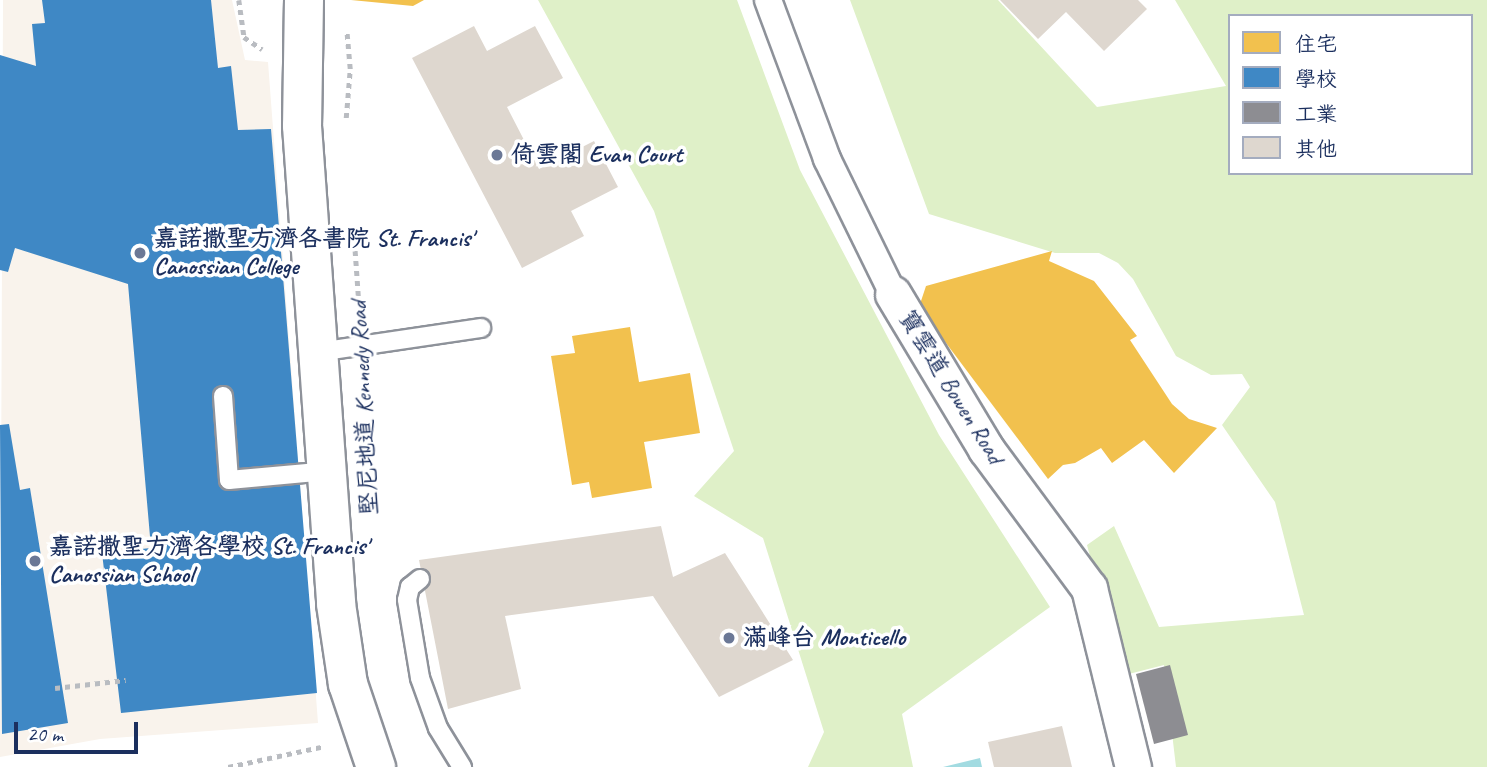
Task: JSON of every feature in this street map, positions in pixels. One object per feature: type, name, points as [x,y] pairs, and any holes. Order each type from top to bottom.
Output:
[{"type":"street","name":"堅尼地道 Kennedy Road","points":[[304,0],[302,126],[327,471],[345,671],[376,767]]},
{"type":"street","name":"寶雲道 Bowen Road","points":[[768,0],[827,159],[893,293],[986,449],[1089,588],[1133,767]]},
{"type":"lane","points":[[318,352],[481,328]]},
{"type":"lane","points":[[223,396],[229,480],[327,471]]},
{"type":"lane","points":[[420,579],[410,587],[407,600],[420,678],[438,728],[462,767]]},
{"type":"path","points":[[239,0],[244,37],[274,57]]},
{"type":"path","points":[[345,125],[350,69],[347,27]]},
{"type":"path","name":"堅尼地道 Kennedy Road","points":[[353,222],[363,345]]},
{"type":"path","points":[[55,688],[126,680]]},
{"type":"path","points":[[228,767],[339,743]]},
{"type":"shaded area","name":"嘉諾撒聖方濟各書院 St. Francis' Canossian College","points":[[3,0],[232,0],[245,60],[268,62],[318,723],[100,739],[0,757]]},
{"type":"green space","points":[[538,0],[737,0],[800,170],[939,435],[1050,607],[902,714],[913,767],[808,767],[824,732],[763,538],[694,496],[734,451],[654,211]]},
{"type":"green space","points":[[850,0],[998,0],[1097,107],[1226,86],[1175,0],[1487,0],[1487,767],[1176,767],[1164,665],[1121,676],[1087,545],[1114,526],[1159,627],[1304,615],[1275,502],[1222,425],[1250,387],[1242,374],[1211,375],[1176,356],[1133,279],[1118,263],[1099,253],[1055,253],[929,214]]},
{"type":"water","points":[[980,758],[982,767],[943,767]]},
{"type":"building: 住宅","points":[[351,0],[424,0],[413,6]]},
{"type":"building: 住宅","points":[[1052,251],[1049,261],[1094,281],[1137,336],[1130,340],[1172,404],[1189,419],[1217,428],[1174,473],[1144,440],[1112,463],[1101,448],[1075,463],[1063,465],[1048,479],[919,307],[926,286]]},
{"type":"building: 住宅","points":[[630,327],[639,382],[690,373],[700,433],[644,442],[652,488],[592,498],[589,482],[572,485],[551,356],[575,353],[572,336]]},
{"type":"building: 學校","name":"嘉諾撒聖方濟各書院 St. Francis' Canossian College","points":[[42,0],[211,0],[218,68],[231,66],[238,130],[271,129],[317,693],[121,713],[102,553],[151,548],[128,284],[15,248],[8,272],[0,270],[0,55],[36,66],[32,24],[45,23]]},
{"type":"building: 學校","points":[[9,424],[20,490],[30,488],[68,723],[2,734],[0,425]]},
{"type":"building: 工業","points":[[1170,665],[1188,735],[1154,744],[1136,674]]},
{"type":"building: 其他","points":[[1000,0],[1138,0],[1147,9],[1104,51],[1066,12],[1038,39]]},
{"type":"building: 其他","name":"倚雲閣 Evan Court","points":[[474,26],[487,51],[535,26],[563,78],[507,107],[539,169],[594,141],[618,187],[571,211],[584,236],[522,268],[412,58]]},
{"type":"building: 其他","name":"滿峰台 Monticello","points":[[661,526],[673,577],[725,553],[793,660],[719,697],[653,596],[505,616],[521,689],[448,709],[419,560]]},
{"type":"building: 其他","points":[[1062,726],[1072,767],[994,767],[988,742]]},
{"type":"place","name":"倚雲閣 Evan Court","points":[[497,155]]},
{"type":"place","name":"嘉諾撒聖方濟各書院 St. Francis' Canossian College","points":[[140,253]]},
{"type":"place","name":"嘉諾撒聖方濟各學校 St. Francis' Canossian School","points":[[35,561]]},
{"type":"place","name":"滿峰台 Monticello","points":[[729,638]]}]
